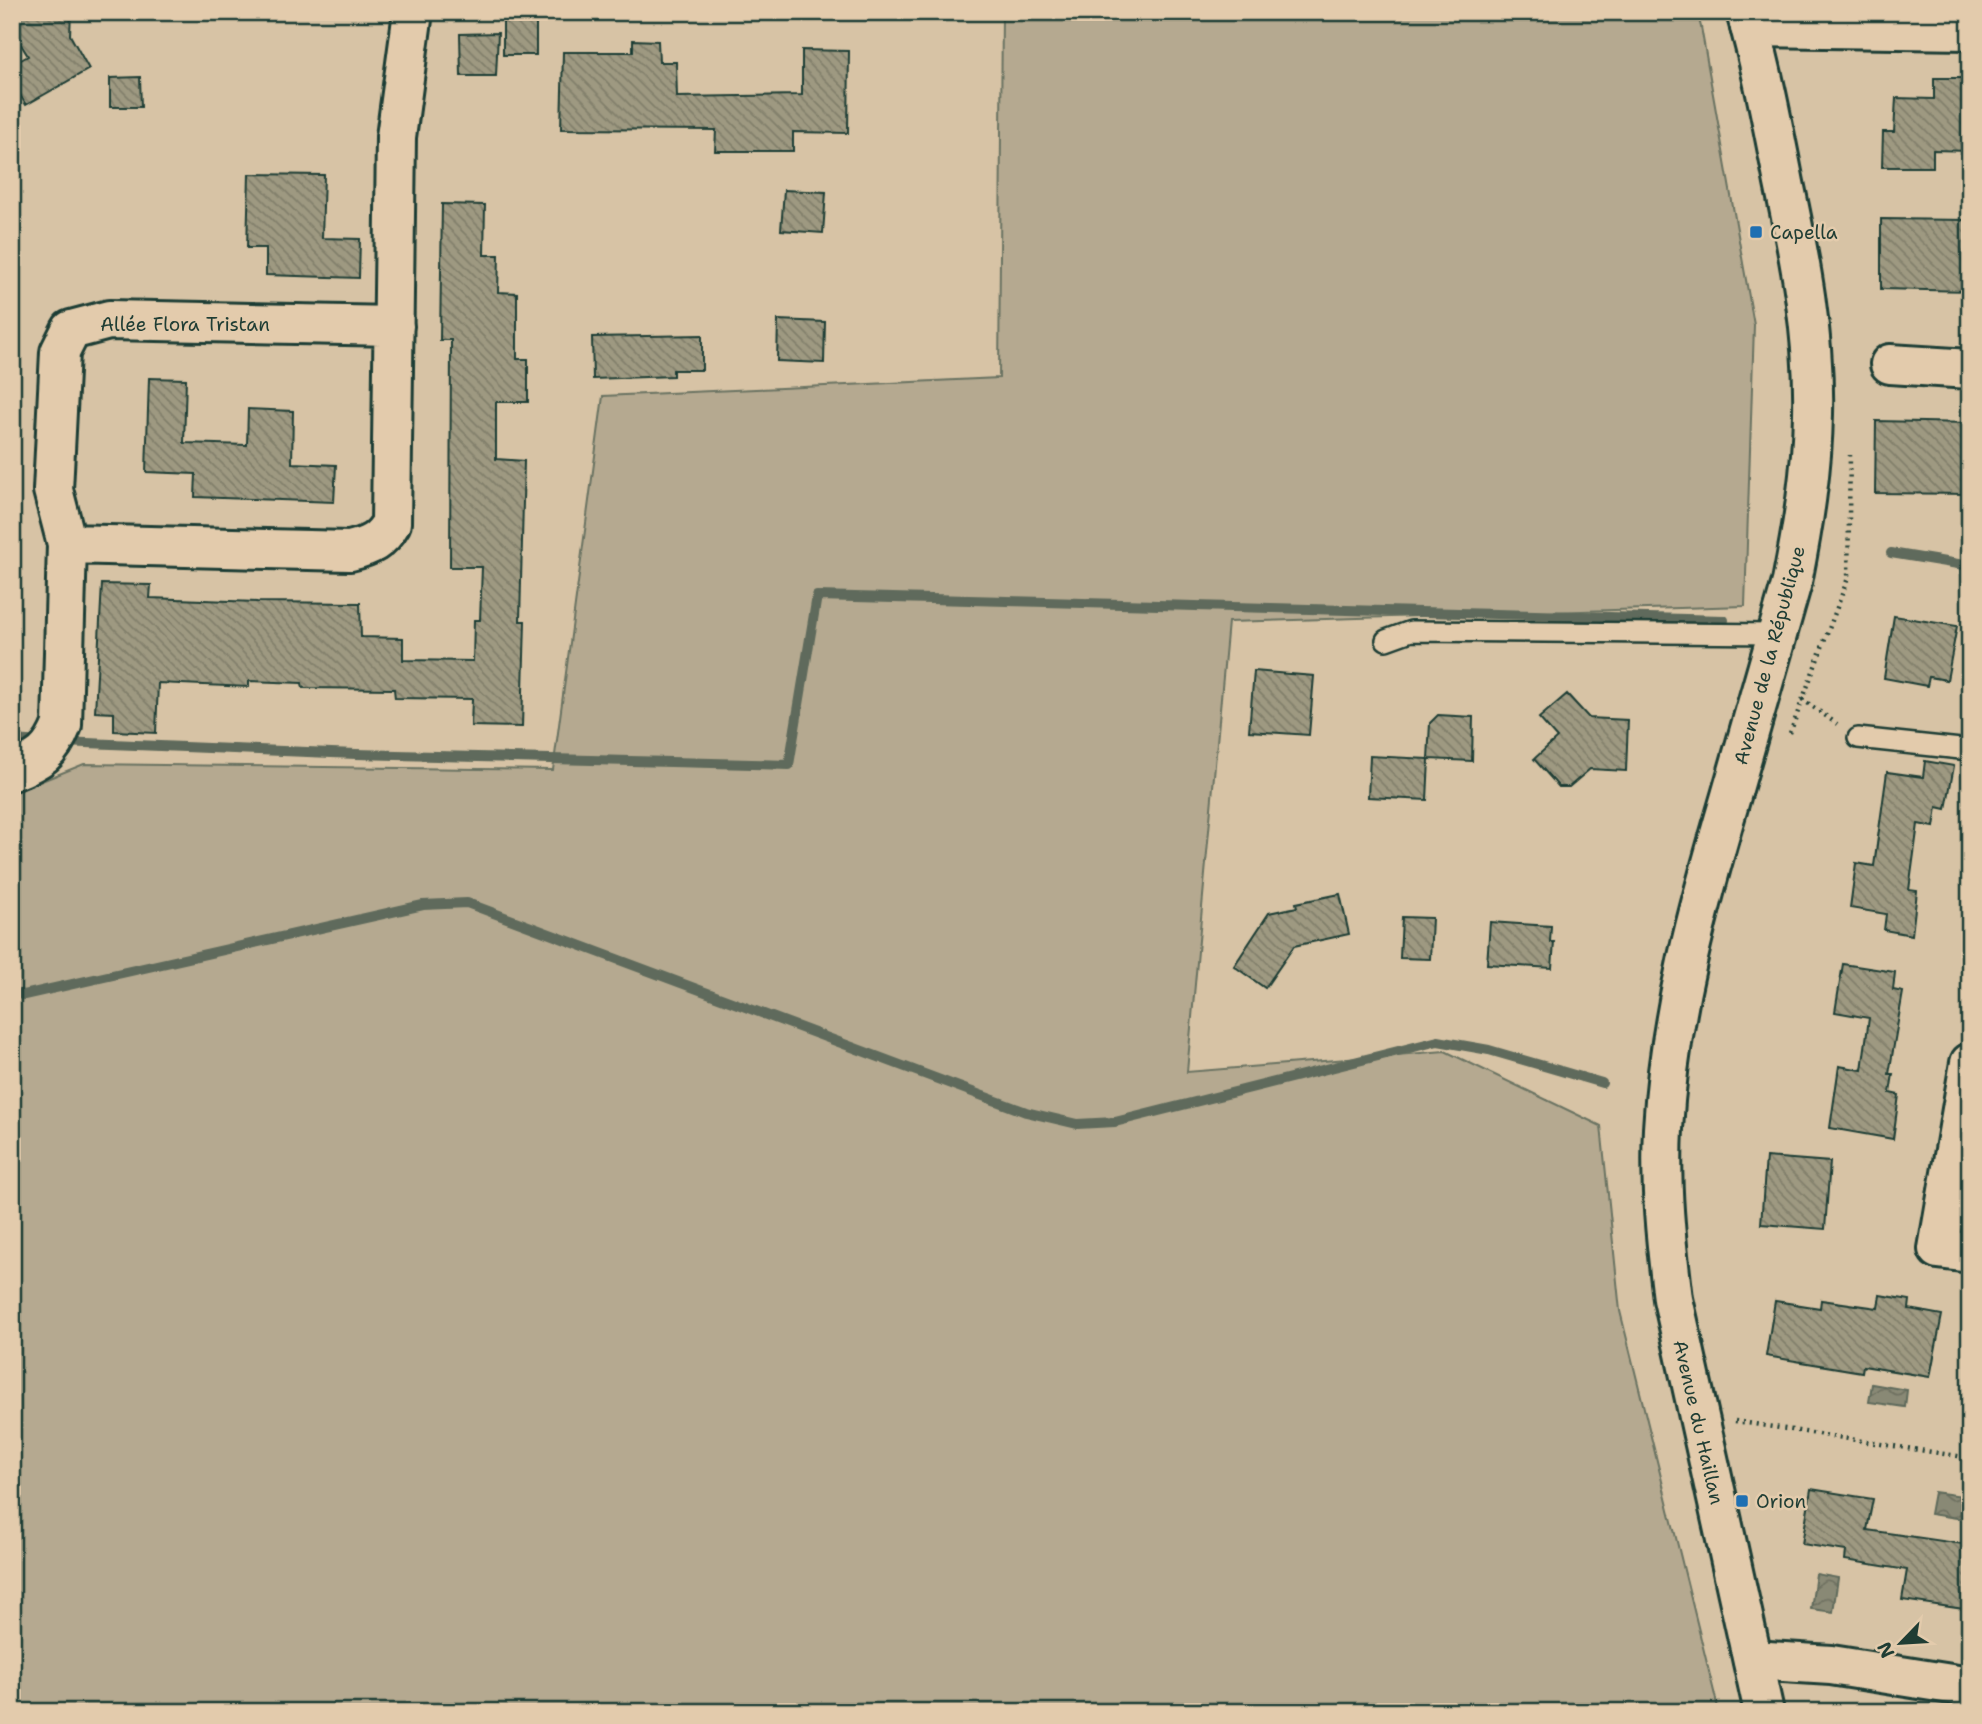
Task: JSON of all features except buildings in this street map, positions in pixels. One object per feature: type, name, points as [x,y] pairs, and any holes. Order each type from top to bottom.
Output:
[{"type":"street","points":[[67,544],[350,551],[370,546],[384,536],[391,523],[396,137],[413,12]]},
{"type":"street","points":[[1748,20],[1970,30]]},
{"type":"street","name":"Avenue de la République","points":[[1663,1128],[1679,998],[1697,914],[1792,582],[1809,481],[1813,412],[1812,354],[1806,297],[1748,20]]},
{"type":"street","name":"Allée Flora Tristan","points":[[12,771],[32,763],[50,750],[62,725],[67,544],[53,491],[60,352],[71,330],[109,320],[394,326]]},
{"type":"street","points":[[1890,364],[1970,369]]},
{"type":"street","points":[[1970,1063],[1938,1249],[1970,1253]]},
{"type":"street","name":"Avenue du Haillan","points":[[1663,1128],[1665,1239],[1673,1299],[1765,1712]]},
{"type":"street","points":[[1753,1660],[1831,1665],[1970,1687]]},
{"type":"lane","points":[[1386,639],[1411,631],[1777,635]]},
{"type":"lane","points":[[1858,738],[1970,750]]},
{"type":"path","points":[[1788,737],[1848,579],[1850,447]]},
{"type":"path","points":[[1802,699],[1858,738]]},
{"type":"path","points":[[1698,1417],[1970,1458]]},
{"type":"shaded area","points":[[1002,12],[1697,12],[1754,325],[1745,606],[1228,622],[1187,1072],[1445,1051],[1601,1126],[1620,1311],[1719,1712],[12,1712],[12,793],[84,764],[553,770],[603,396],[999,378]]},
{"type":"water","points":[[1872,1384],[1907,1390],[1905,1407],[1869,1402]]},
{"type":"water","points":[[1934,1492],[1970,1497],[1970,1520],[1930,1514]]},
{"type":"water","points":[[1816,1574],[1838,1578],[1833,1612],[1811,1609]]},
{"type":"waterway","points":[[1891,553],[1970,566]]},
{"type":"waterway","points":[[62,742],[356,754],[789,765],[817,596],[1724,620]]},
{"type":"waterway","points":[[12,740],[43,742]]},
{"type":"waterway","points":[[12,993],[24,995],[423,905],[467,903],[1026,1112],[1077,1124],[1115,1122],[1438,1041],[1489,1050],[1602,1083]]},
{"type":"place","name":"Capella","points":[[1756,232]]},
{"type":"place","name":"Orion","points":[[1742,1501]]}]
